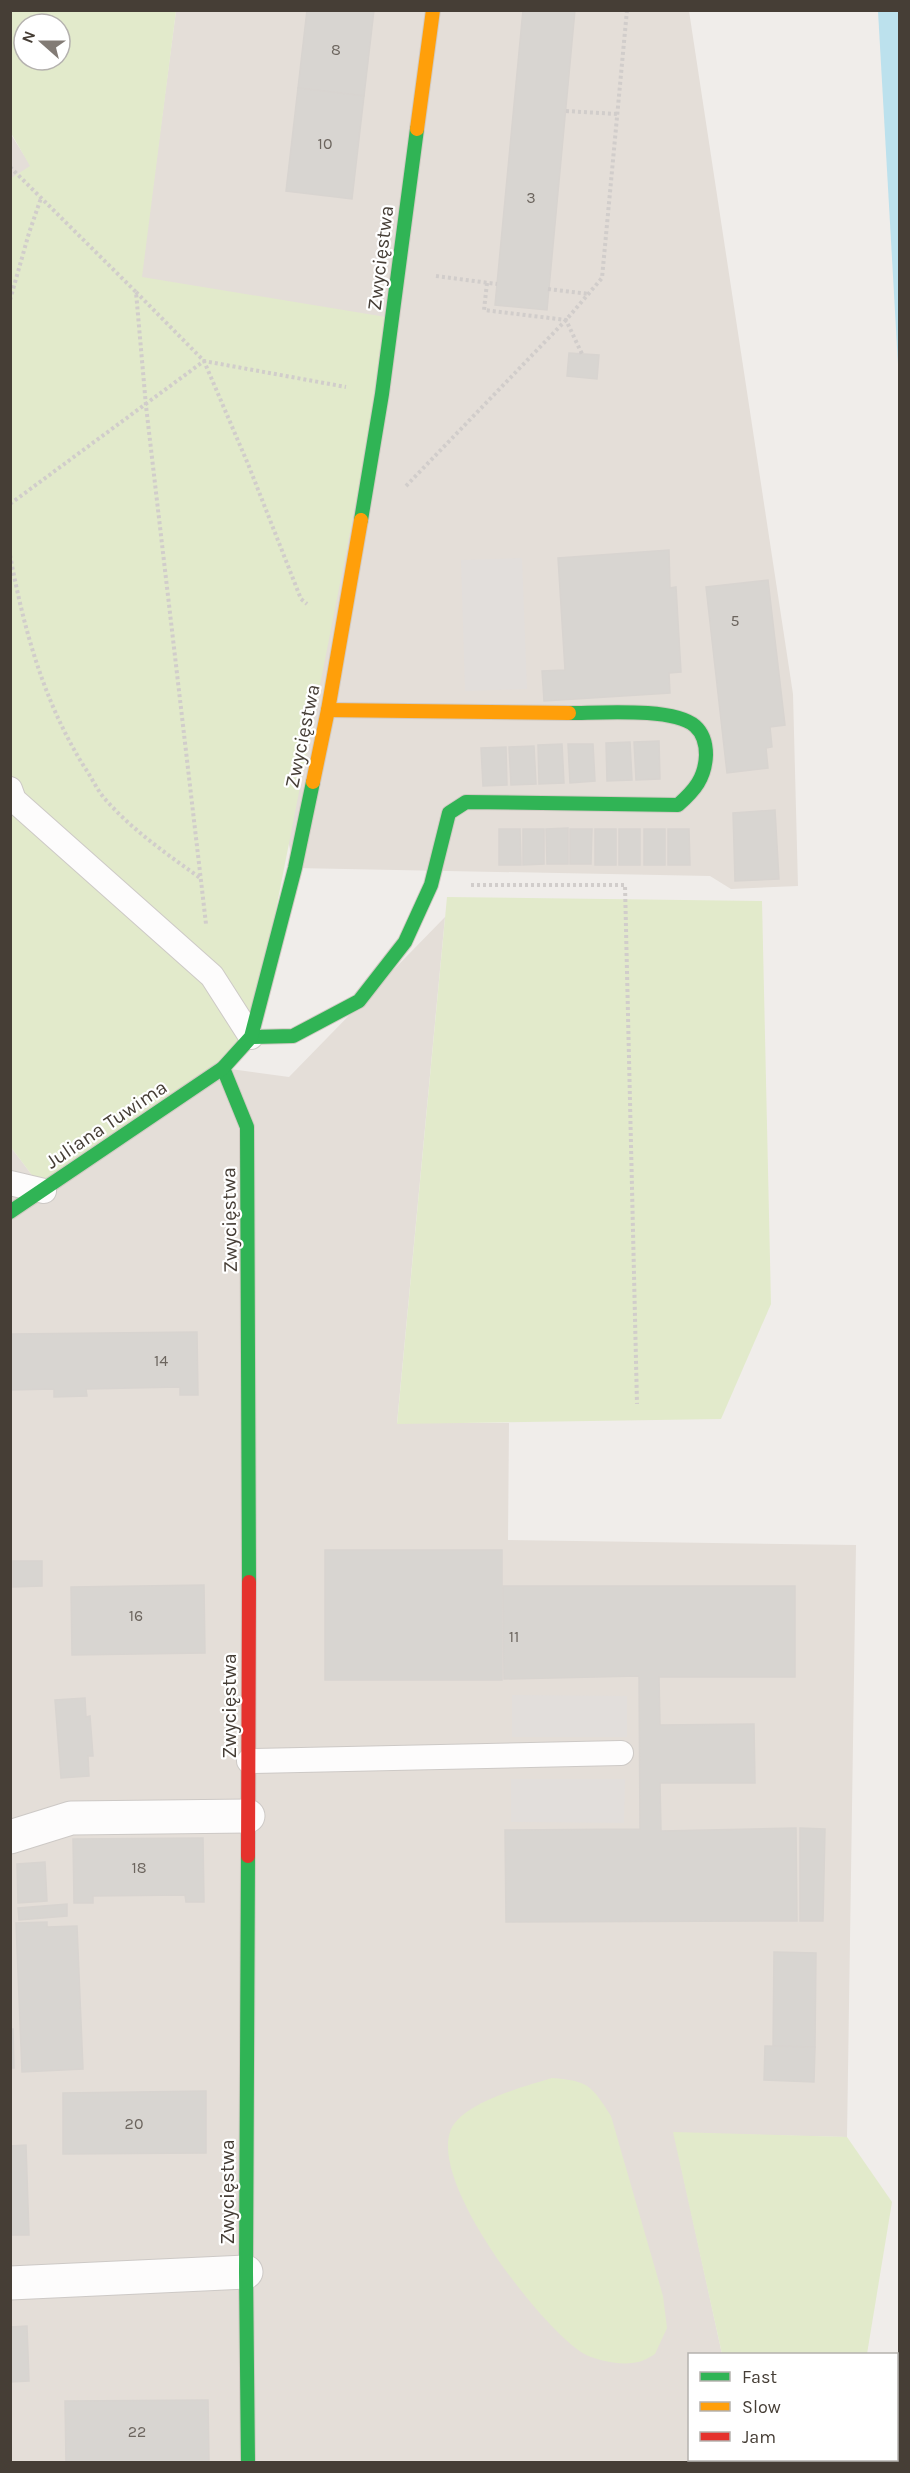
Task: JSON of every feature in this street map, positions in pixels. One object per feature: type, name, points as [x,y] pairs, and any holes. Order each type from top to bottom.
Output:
[{"type":"street","name":"Zwycięstwa","points":[[248,2463],[246,2272],[250,1392],[247,1127],[223,1068],[251,1037],[294,868],[328,710],[382,394],[433,10]]},
{"type":"street","points":[[251,1037],[293,1036],[359,1001],[405,942],[431,885],[449,813],[465,802],[678,805],[695,790],[705,770],[706,743],[695,726],[669,714],[328,710]]},
{"type":"street","name":"Juliana Tuwima","points":[[10,1212],[223,1068]]},
{"type":"street","points":[[10,1837],[71,1818],[248,1816]]},
{"type":"street","points":[[10,2283],[246,2272]]},
{"type":"lane","points":[[12,796],[212,976],[251,1037]]},
{"type":"lane","points":[[10,1183],[44,1191]]},
{"type":"lane","points":[[249,1761],[621,1753]]},
{"type":"path","points":[[401,492],[566,320],[602,278],[627,10]]},
{"type":"path","points":[[566,111],[617,114]]},
{"type":"path","points":[[10,167],[204,362],[249,464],[301,598],[342,634]]},
{"type":"path","points":[[10,300],[41,198]]},
{"type":"path","points":[[398,270],[497,284]]},
{"type":"path","points":[[487,283],[484,310],[566,320]]},
{"type":"path","points":[[548,289],[588,294]]},
{"type":"path","points":[[136,292],[146,406],[212,976]]},
{"type":"path","points":[[566,320],[582,354]]},
{"type":"path","points":[[10,504],[204,362],[382,394]]},
{"type":"path","points":[[10,555],[20,609],[40,676],[67,738],[105,799],[147,840],[200,878]]},
{"type":"path","points":[[431,885],[625,885],[637,1404]]},
{"type":"shaded area","points":[[176,11],[689,11],[793,694],[798,886],[731,889],[710,876],[295,868],[141,277]]},
{"type":"shaded area","points":[[10,133],[31,166],[11,179],[10,179]]},
{"type":"shaded area","points":[[522,558],[527,689],[465,691],[461,560]]},
{"type":"shaded area","points":[[445,917],[397,1423],[509,1423],[508,1540],[856,1545],[847,2137],[674,2133],[722,2353],[688,2353],[688,2461],[746,2462],[11,2462],[10,1146],[44,1191],[223,1068],[289,1077]]},
{"type":"shaded area","points":[[512,1695],[627,1696],[627,1737],[512,1737]]},
{"type":"shaded area","points":[[511,1779],[625,1779],[624,1823],[511,1822]]},
{"type":"green space","points":[[11,11],[176,11],[142,277],[392,318],[251,1037],[44,1191],[10,1146],[10,179],[30,166],[11,133]]},
{"type":"green space","points":[[447,897],[762,901],[771,1304],[721,1419],[397,1424]]},
{"type":"green space","points":[[552,2078],[574,2081],[588,2086],[599,2097],[611,2116],[663,2296],[667,2328],[655,2354],[647,2359],[632,2363],[601,2360],[581,2352],[562,2336],[539,2313],[492,2251],[457,2185],[449,2156],[450,2132],[456,2122],[479,2104]]},
{"type":"green space","points":[[673,2132],[847,2137],[892,2202],[867,2353],[722,2353]]},
{"type":"green space","points":[[746,2461],[850,2461],[850,2462]]},
{"type":"water","points":[[878,11],[899,11],[899,382]]},
{"type":"building","points":[[307,10],[374,10],[364,96],[298,88]]},
{"type":"building","points":[[523,10],[575,10],[547,310],[495,305]]},
{"type":"building","points":[[298,88],[364,96],[352,199],[286,191]]},
{"type":"building","points":[[569,353],[599,355],[597,379],[567,376]]},
{"type":"building","points":[[669,550],[670,588],[676,587],[681,672],[669,673],[670,693],[544,701],[542,671],[565,670],[558,558]]},
{"type":"building","points":[[768,580],[785,725],[770,727],[772,747],[766,748],[768,768],[727,773],[706,587]]},
{"type":"building","points":[[659,741],[660,779],[636,780],[634,742]]},
{"type":"building","points":[[630,742],[632,780],[607,781],[606,743]]},
{"type":"building","points":[[562,744],[564,783],[539,784],[538,745]]},
{"type":"building","points":[[568,744],[593,744],[595,781],[570,783]]},
{"type":"building","points":[[534,746],[536,784],[511,785],[509,747]]},
{"type":"building","points":[[506,747],[507,785],[483,786],[481,748]]},
{"type":"building","points":[[775,810],[779,879],[735,881],[733,813]]},
{"type":"building","points":[[568,828],[568,864],[547,864],[546,829]]},
{"type":"building","points":[[499,829],[520,829],[521,865],[499,865]]},
{"type":"building","points":[[523,829],[544,829],[544,864],[523,865]]},
{"type":"building","points":[[570,829],[592,829],[591,864],[570,864]]},
{"type":"building","points":[[595,829],[616,829],[616,865],[595,865]]},
{"type":"building","points":[[619,829],[640,829],[640,865],[619,865]]},
{"type":"building","points":[[644,829],[665,829],[665,865],[644,865]]},
{"type":"building","points":[[668,829],[689,829],[690,865],[668,865]]},
{"type":"building","points":[[197,1332],[198,1395],[180,1395],[180,1387],[86,1389],[87,1396],[54,1397],[54,1389],[10,1390],[10,1334]]},
{"type":"building","points":[[325,1550],[502,1550],[502,1680],[325,1680]]},
{"type":"building","points":[[13,1561],[42,1561],[42,1586],[13,1587]]},
{"type":"building","points":[[204,1585],[205,1653],[72,1655],[71,1587]]},
{"type":"building","points":[[503,1586],[795,1586],[795,1677],[659,1677],[660,1725],[754,1724],[755,1783],[660,1783],[661,1831],[796,1828],[797,1921],[506,1922],[505,1830],[640,1829],[639,1676],[504,1679]]},
{"type":"building","points":[[85,1698],[86,1717],[90,1716],[93,1756],[88,1756],[89,1776],[61,1778],[55,1700]]},
{"type":"building","points":[[800,1828],[825,1829],[823,1921],[800,1921]]},
{"type":"building","points":[[203,1838],[204,1902],[186,1902],[185,1895],[93,1896],[93,1903],[74,1903],[73,1839]]},
{"type":"building","points":[[45,1862],[47,1901],[18,1903],[17,1864]]},
{"type":"building","points":[[67,1904],[67,1916],[19,1920],[18,1908]]},
{"type":"building","points":[[47,1922],[47,1927],[77,1926],[83,2069],[22,2072],[16,1923]]},
{"type":"building","points":[[774,1952],[816,1953],[815,2047],[773,2046]]},
{"type":"building","points":[[10,2029],[13,2029],[14,2068],[10,2068]]},
{"type":"building","points":[[765,2046],[815,2047],[814,2082],[764,2080]]},
{"type":"building","points":[[206,2091],[206,2153],[63,2154],[63,2093]]},
{"type":"building","points":[[26,2145],[29,2235],[10,2235],[10,2146]]},
{"type":"building","points":[[27,2326],[29,2381],[10,2382],[10,2327]]},
{"type":"building","points":[[208,2400],[209,2462],[66,2462],[65,2401]]},
{"type":"traffic: fast","points":[[361,520],[382,394],[417,129]]},
{"type":"traffic: fast","points":[[251,1037],[293,1036],[359,1001],[405,942],[431,885],[449,813],[466,802],[678,805],[694,789],[701,777],[706,755],[704,740],[701,732],[684,720],[635,712],[569,713]]},
{"type":"traffic: fast","points":[[10,1212],[223,1068],[251,1037],[295,868],[313,782]]},
{"type":"traffic: fast","points":[[223,1068],[247,1127],[249,1582]]},
{"type":"traffic: fast","points":[[248,1856],[246,2272],[248,2462]]},
{"type":"traffic: slow","points":[[417,129],[433,10]]},
{"type":"traffic: slow","points":[[313,782],[361,520]]},
{"type":"traffic: slow","points":[[328,710],[569,713]]},
{"type":"traffic: jam","points":[[248,1856],[249,1582]]}]
